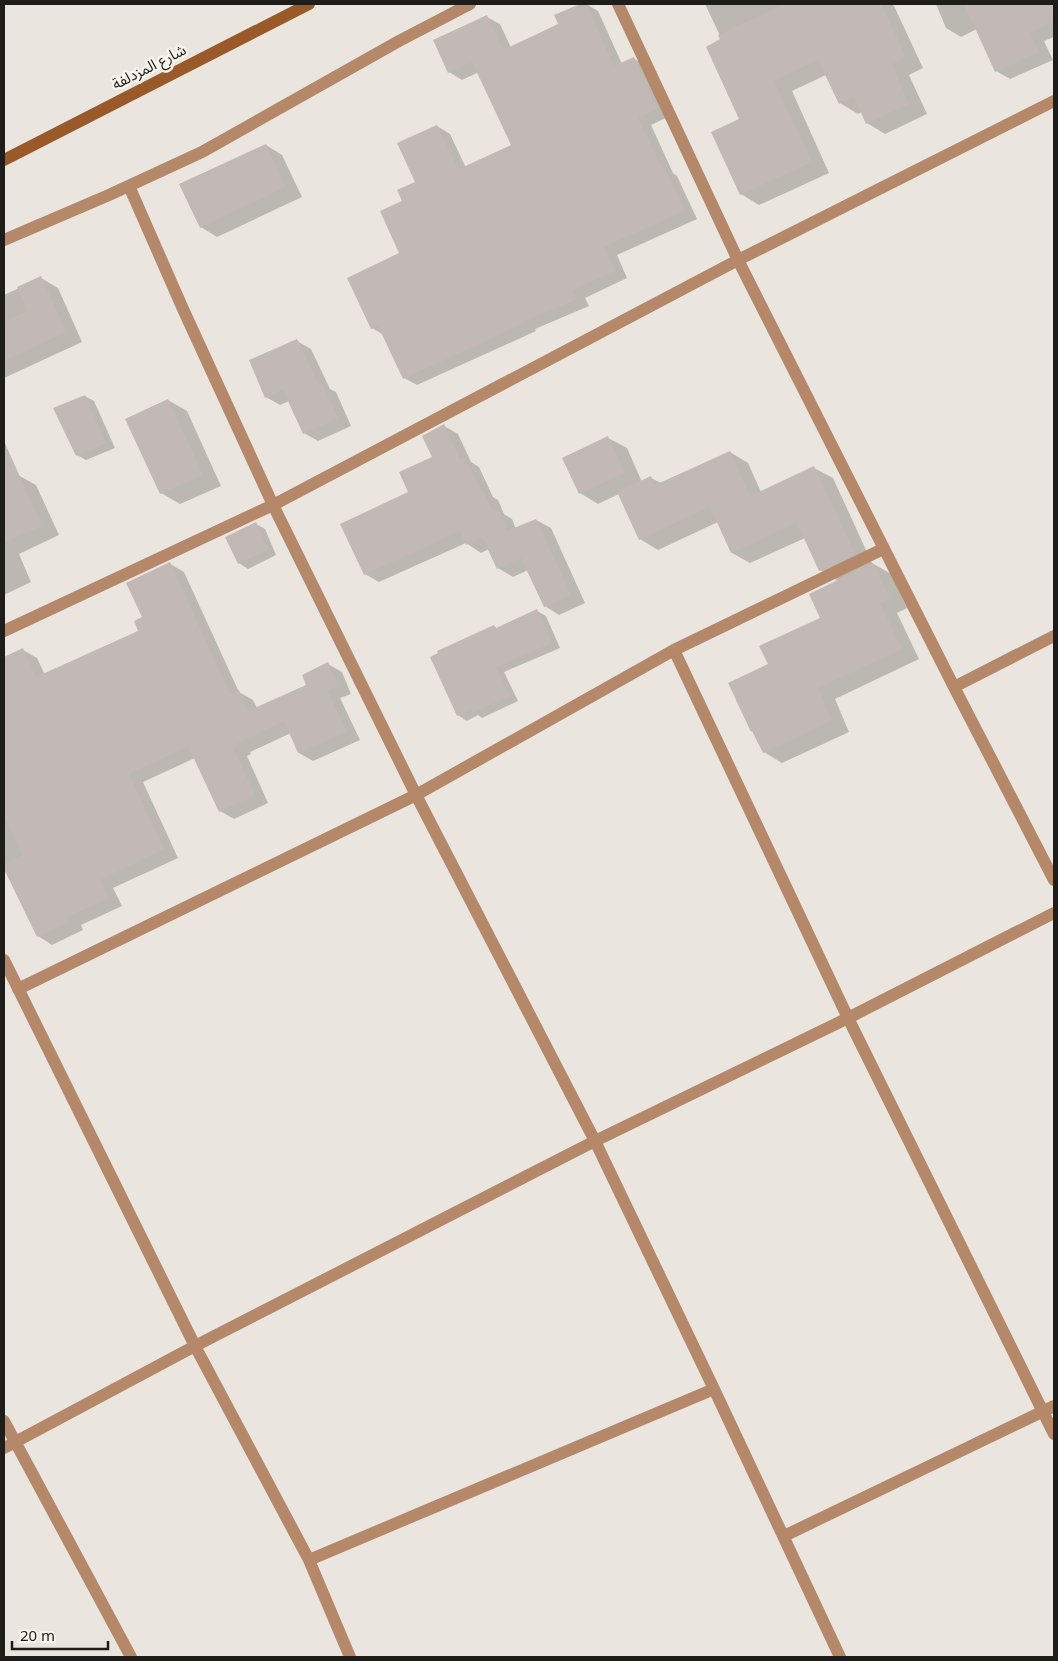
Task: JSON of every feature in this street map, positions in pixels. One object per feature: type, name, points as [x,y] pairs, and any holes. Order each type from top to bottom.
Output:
[{"type":"street","name":"شارع المزدلفة","points":[[4,160],[309,4]]},
{"type":"street","points":[[4,240],[202,152],[399,41],[470,4]]},
{"type":"street","points":[[618,4],[738,260],[883,549],[1054,880]]},
{"type":"street","points":[[4,631],[273,505],[738,260],[1054,101]]},
{"type":"street","points":[[129,186],[273,505],[416,795],[595,1141],[840,1657]]},
{"type":"street","points":[[18,989],[416,795],[674,650],[883,549]]},
{"type":"street","points":[[954,687],[1054,636]]},
{"type":"street","points":[[674,650],[848,1018],[1049,1408],[1054,1434]]},
{"type":"street","points":[[10,1446],[195,1346],[595,1141],[848,1018],[1054,913]]},
{"type":"street","points":[[4,960],[195,1346],[309,1560],[350,1657]]},
{"type":"street","points":[[309,1560],[714,1389]]},
{"type":"street","points":[[784,1536],[1049,1408]]},
{"type":"street","points":[[4,1421],[10,1446],[131,1657]]},
{"type":"building","points":[[580,4],[586,4],[614,66],[634,57],[658,109],[638,118],[685,211],[604,247],[615,271],[573,290],[577,299],[523,322],[403,379],[378,326],[371,329],[347,278],[399,253],[380,211],[402,201],[397,190],[415,182],[397,143],[437,125],[459,169],[511,145],[472,62],[448,73],[433,40],[487,15],[503,50],[558,24],[554,15]]},
{"type":"building","points":[[785,4],[881,4],[906,57],[892,64],[909,104],[866,124],[854,97],[839,104],[818,60],[774,81],[812,162],[740,195],[711,132],[739,119],[706,47],[720,39],[718,35]]},
{"type":"building","points":[[964,4],[1054,4],[1054,22],[1030,33],[1039,52],[995,72]]},
{"type":"building","points":[[266,144],[286,187],[200,228],[179,184]]},
{"type":"building","points":[[41,276],[66,332],[4,361],[4,322],[28,311],[17,287]]},
{"type":"building","points":[[297,339],[319,385],[322,383],[338,418],[303,434],[283,390],[265,398],[249,360]]},
{"type":"building","points":[[85,395],[106,443],[76,456],[53,408]]},
{"type":"building","points":[[168,399],[203,475],[160,494],[125,419]]},
{"type":"building","points":[[444,424],[460,459],[464,457],[493,511],[498,509],[507,531],[536,519],[571,595],[544,607],[521,558],[497,569],[482,537],[466,545],[460,531],[364,575],[340,524],[408,492],[399,472],[432,457],[422,436]]},
{"type":"building","points":[[608,436],[625,473],[579,494],[562,458]]},
{"type":"building","points":[[4,441],[42,526],[4,543]]},
{"type":"building","points":[[730,451],[750,496],[814,466],[855,554],[819,571],[797,523],[731,553],[710,507],[639,540],[617,492],[651,476],[655,485]]},
{"type":"building","points":[[256,522],[268,550],[238,564],[225,537]]},
{"type":"building","points":[[170,562],[230,694],[239,690],[248,711],[306,685],[302,675],[328,662],[338,686],[327,690],[347,732],[298,753],[284,721],[236,744],[237,746],[233,748],[255,795],[219,812],[188,746],[129,774],[164,849],[100,880],[109,898],[67,917],[70,922],[37,937],[4,869],[4,864],[22,855],[4,816],[4,657],[23,648],[36,677],[138,631],[134,621],[142,617],[126,583]]},
{"type":"building","points":[[873,563],[890,598],[880,603],[902,649],[818,688],[832,721],[763,753],[728,683],[768,664],[759,646],[820,618],[809,594]]},
{"type":"building","points":[[537,609],[552,643],[496,667],[510,696],[472,713],[471,710],[457,716],[430,657],[438,653],[437,651],[494,625],[496,628]]}]
